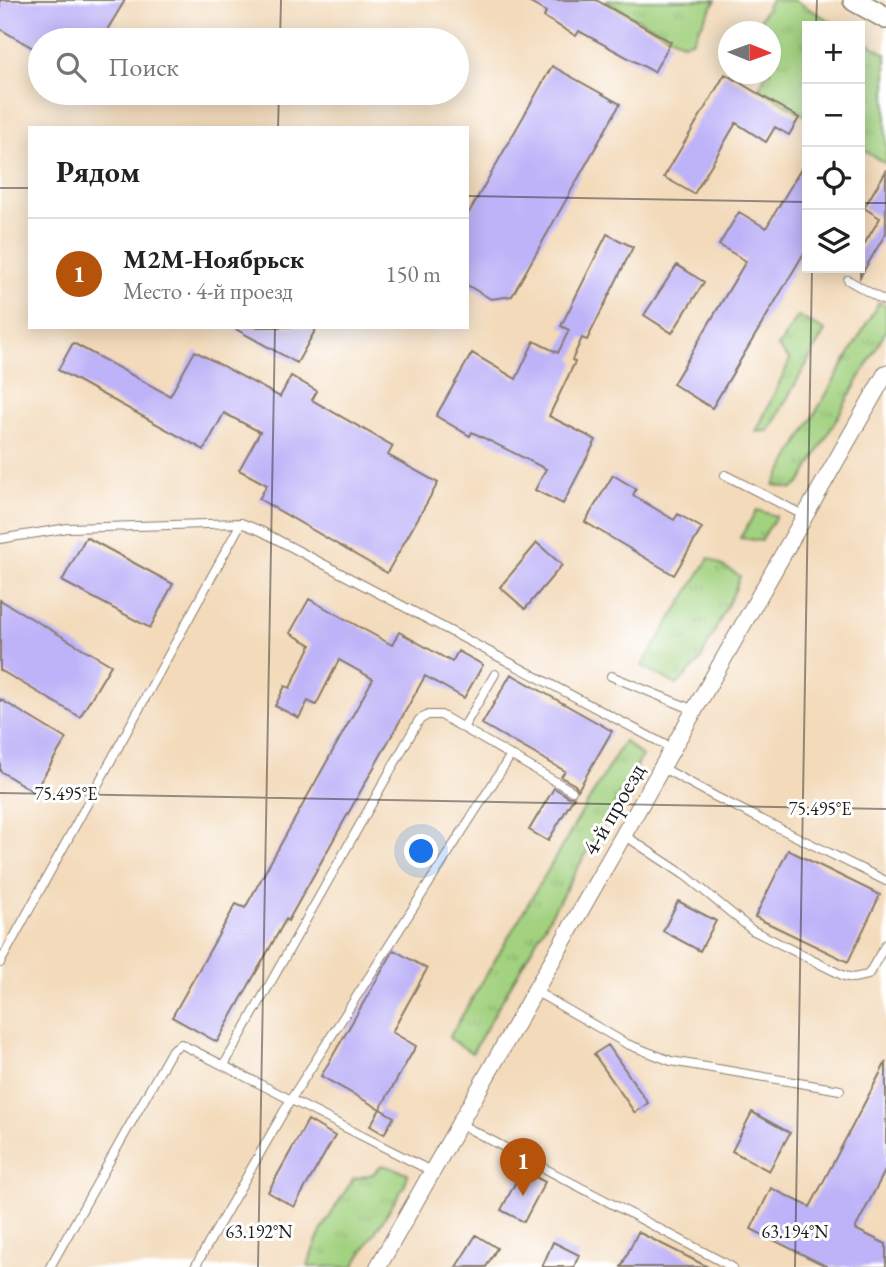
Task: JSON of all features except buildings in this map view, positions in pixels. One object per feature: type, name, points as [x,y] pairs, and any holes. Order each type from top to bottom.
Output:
[{"type":"street","points":[[854,0],[886,18]]},
{"type":"street","name":"4-й проезд","points":[[378,1267],[886,373]]},
{"type":"lane","points":[[848,279],[886,302]]},
{"type":"lane","points":[[724,475],[805,516]]},
{"type":"lane","points":[[0,963],[241,523]]},
{"type":"lane","points":[[0,539],[68,528],[241,523],[261,531],[673,749]]},
{"type":"lane","points":[[463,728],[495,674]]},
{"type":"lane","points":[[611,676],[694,710]]},
{"type":"lane","points":[[224,1065],[419,720],[428,715],[441,715],[572,791]]},
{"type":"lane","points":[[195,1267],[291,1099],[511,755]]},
{"type":"lane","points":[[663,768],[886,881]]},
{"type":"lane","points":[[624,835],[686,876],[752,930],[844,976],[853,978],[868,975],[886,944]]},
{"type":"lane","points":[[535,991],[600,1030],[659,1057],[839,1090]]},
{"type":"lane","points":[[50,1267],[172,1050],[181,1044],[433,1172]]},
{"type":"lane","points":[[460,1124],[733,1267]]},
{"type":"green space","points":[[606,0],[716,0],[692,41],[682,43]]},
{"type":"green space","points":[[771,0],[794,0],[830,21],[802,21],[802,114],[759,88],[761,84],[781,84],[781,21],[759,21]]},
{"type":"green space","points":[[865,42],[886,54],[886,164],[865,151]]},
{"type":"green space","points":[[879,302],[886,306],[886,331],[801,482],[793,489],[774,485]]},
{"type":"green space","points":[[798,316],[825,331],[769,431],[756,432],[790,360],[778,347]]},
{"type":"green space","points":[[757,510],[776,516],[761,541],[740,538]]},
{"type":"green space","points":[[709,558],[740,576],[700,661],[677,685],[642,666]]},
{"type":"green space","points":[[624,741],[642,756],[472,1053],[449,1038]]},
{"type":"green space","points":[[382,1165],[408,1173],[405,1185],[353,1267],[308,1267],[321,1232],[353,1179],[373,1174]]},
{"type":"place","name":"М2М-Ноябрьск","points":[[523,1196]]}]
